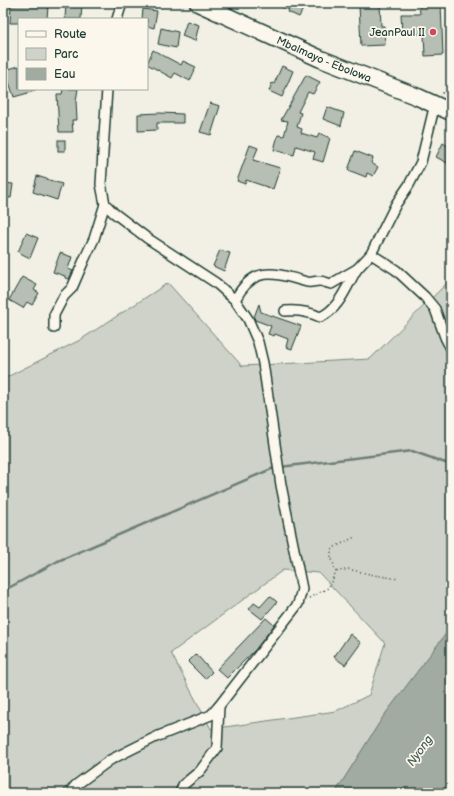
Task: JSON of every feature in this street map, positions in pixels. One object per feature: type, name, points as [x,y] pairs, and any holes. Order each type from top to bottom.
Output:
[{"type":"highway","name":"Mbalmayo - Ebolowa","points":[[198,3],[321,59],[435,104],[451,112]]},
{"type":"street","points":[[117,18],[122,3]]},
{"type":"street","points":[[54,328],[54,316],[64,296],[72,288],[94,239],[105,204],[101,184],[107,90]]},
{"type":"street","points":[[284,311],[296,310],[311,312],[320,317],[328,314],[335,306],[357,269],[371,254],[396,204],[409,185],[421,162],[435,104]]},
{"type":"street","points":[[69,793],[76,785],[110,760],[156,737],[211,714],[219,706],[298,604],[302,589],[300,573],[281,485],[263,363],[258,342],[248,319],[235,300],[216,283],[147,238],[114,213],[105,204]]},
{"type":"street","points":[[371,254],[396,270],[425,297],[435,309],[451,349]]},
{"type":"street","points":[[235,300],[242,288],[251,280],[263,274],[291,276],[309,282],[319,281],[331,284],[357,269]]},
{"type":"street","points":[[180,793],[183,785],[200,771],[217,748],[219,706]]},
{"type":"path","points":[[298,604],[328,588],[336,572],[331,556],[331,549],[355,537]]},
{"type":"path","points":[[336,572],[348,569],[399,579]]},
{"type":"green space","points":[[451,279],[451,627],[383,717],[335,793],[3,793],[3,379],[80,340],[168,283],[242,366],[370,359]],"holes":[[[283,570],[319,573],[385,643],[369,695],[336,711],[211,729],[171,653]]]},
{"type":"water","name":"Nyong","points":[[451,627],[451,779],[442,793],[335,793],[383,717]]},
{"type":"building","points":[[66,3],[82,3],[81,18],[65,18]]},
{"type":"building","points":[[272,3],[291,3],[303,9],[299,17],[288,12],[289,10]]},
{"type":"building","name":"JeanPaul II","points":[[419,3],[441,3],[443,55],[425,56],[424,34],[402,34],[401,14],[420,14]]},
{"type":"building","points":[[31,4],[48,6],[47,18],[18,18],[18,23],[10,23],[11,5]]},
{"type":"building","points":[[380,4],[381,26],[384,26],[385,45],[361,46],[359,5]]},
{"type":"building","points":[[143,9],[157,11],[154,28],[148,26],[148,18],[142,18]]},
{"type":"building","points":[[187,21],[199,25],[195,41],[182,36]]},
{"type":"building","points":[[161,28],[178,32],[176,48],[158,44]]},
{"type":"building","points":[[153,50],[181,65],[183,61],[196,67],[190,81],[175,73],[172,78],[148,65]]},
{"type":"building","points":[[18,66],[18,90],[35,91],[14,97],[5,70]]},
{"type":"building","points":[[282,66],[293,71],[282,97],[269,91],[272,83],[274,84]]},
{"type":"building","points":[[306,75],[320,82],[313,94],[308,92],[298,112],[301,113],[297,127],[302,129],[301,133],[317,138],[319,133],[330,138],[323,162],[313,159],[315,152],[296,146],[294,155],[274,150],[278,135],[284,136],[288,121],[281,120]]},
{"type":"building","points":[[63,90],[78,90],[76,101],[77,120],[72,120],[73,132],[59,132],[57,94],[62,94]]},
{"type":"building","points":[[210,103],[220,106],[211,135],[200,132]]},
{"type":"building","points":[[327,107],[344,113],[341,126],[323,119]]},
{"type":"building","points":[[138,114],[183,114],[183,123],[157,123],[157,130],[138,131]]},
{"type":"building","points":[[58,140],[65,140],[65,151],[58,151]]},
{"type":"building","points":[[443,143],[451,148],[451,165],[436,157]]},
{"type":"building","points":[[250,145],[258,148],[253,160],[280,168],[273,189],[246,180],[245,184],[237,181]]},
{"type":"building","points":[[355,151],[373,158],[371,163],[378,167],[373,176],[367,173],[366,177],[348,170]]},
{"type":"building","points":[[37,176],[62,184],[57,200],[33,192]]},
{"type":"building","points":[[3,183],[13,184],[11,198],[3,197]]},
{"type":"building","points":[[26,233],[38,238],[30,258],[18,252]]},
{"type":"building","points":[[220,250],[230,253],[224,271],[213,266]]},
{"type":"building","points":[[60,253],[72,257],[68,269],[73,271],[69,279],[53,272]]},
{"type":"building","points":[[22,277],[37,285],[34,290],[39,293],[32,305],[27,302],[23,308],[9,300]]},
{"type":"building","points":[[259,304],[261,312],[301,326],[292,349],[286,347],[288,339],[275,334],[274,336],[268,334],[271,326],[255,320],[254,317]]},
{"type":"building","points":[[270,596],[277,602],[262,619],[249,609],[254,603],[260,607]]},
{"type":"building","points":[[266,618],[274,625],[256,649],[227,678],[217,669]]},
{"type":"building","points":[[350,634],[361,643],[345,665],[334,657]]},
{"type":"building","points":[[196,654],[212,672],[205,679],[188,662]]},
{"type":"waterway","points":[[280,467],[412,451],[451,465]]},
{"type":"waterway","points":[[3,591],[58,561],[276,467]]},
{"type":"place","name":"JeanPaul II","points":[[433,32]]}]
